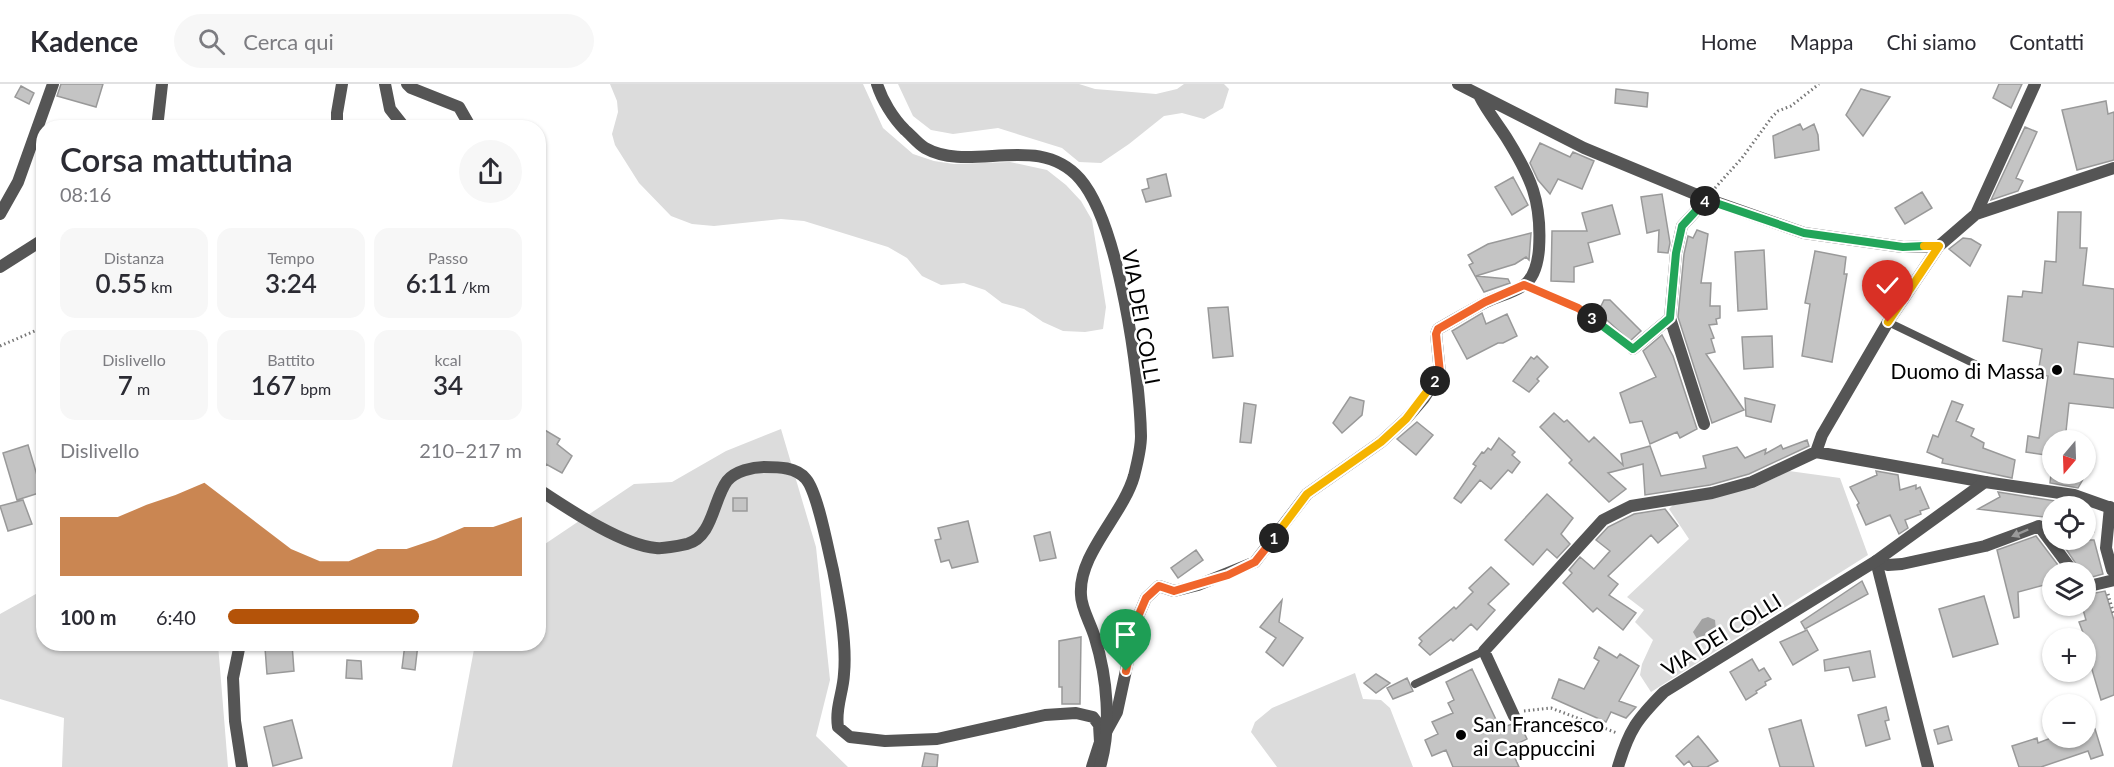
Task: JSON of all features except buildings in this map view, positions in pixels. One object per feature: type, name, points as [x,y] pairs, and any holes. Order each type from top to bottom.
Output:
[{"type":"street","points":[[40,120],[53,84]]},
{"type":"street","points":[[158,120],[162,84]]},
{"type":"street","points":[[337,120],[342,84]]},
{"type":"street","points":[[385,84],[390,109],[399,120]]},
{"type":"street","points":[[407,84],[411,88],[459,106],[467,120]]},
{"type":"street","name":"VIA DEI COLLI","points":[[877,84],[896,121],[925,148],[951,156],[1036,155],[1063,166],[1080,179],[1100,211],[1122,291],[1135,359],[1141,438],[1133,477],[1120,506],[1083,572],[1080,596],[1102,662],[1106,732],[1100,767]]},
{"type":"street","points":[[1458,84],[1584,148],[1707,200],[1804,233],[1903,247],[1939,246]]},
{"type":"street","points":[[1976,214],[2035,84]]},
{"type":"street","points":[[1106,732],[1117,712],[1137,619],[1147,596],[1159,586],[1174,591],[1198,585],[1255,562],[1307,494],[1381,442],[1406,419],[1424,398],[1440,373],[1436,334],[1438,329],[1485,302],[1524,285],[1535,270],[1539,256],[1539,215],[1535,192],[1528,173],[1506,136],[1487,112],[1479,95]]},
{"type":"street","points":[[0,214],[18,182],[36,132]]},
{"type":"street","points":[[1816,452],[1822,435],[1888,322],[1939,246],[1976,214],[2114,168]]},
{"type":"street","points":[[1704,424],[1670,318],[1676,253],[1682,226],[1707,200]]},
{"type":"street","points":[[0,267],[36,244]]},
{"type":"street","points":[[1633,349],[1670,318]]},
{"type":"street","points":[[1514,716],[1484,651],[1603,520],[1631,506],[1712,493],[1752,482],[1816,452],[1985,482],[2074,495],[2113,506],[2106,548],[2113,575],[2096,582]]},
{"type":"street","points":[[546,494],[584,519],[637,543],[656,548],[690,543],[705,532],[720,492],[729,478],[753,467],[785,466],[805,477],[813,490],[833,571],[841,620],[844,674],[836,714],[838,727],[850,737],[885,741],[937,739],[1045,715],[1076,713],[1093,717],[1099,725],[1100,742],[1092,767]]},
{"type":"street","name":"VIA DEI COLLI","points":[[1618,767],[1627,737],[1639,717],[1664,692],[1876,561],[1985,482]]},
{"type":"street","points":[[1876,561],[1888,565],[1902,564],[1974,549],[2039,526],[2066,562]]},
{"type":"street","points":[[1876,561],[1928,767]]},
{"type":"street","points":[[239,651],[233,678],[235,721],[242,767]]},
{"type":"lane","points":[[1888,322],[1977,365]]},
{"type":"lane","points":[[1415,684],[1484,651]]},
{"type":"path","points":[[1707,200],[1772,117],[1791,106],[1819,84]]},
{"type":"path","points":[[1524,285],[1578,308],[1633,349]]},
{"type":"path","points":[[0,346],[36,330]]},
{"type":"path","points":[[1514,716],[1528,709],[1551,708],[1627,737]]},
{"type":"shaded area","points":[[610,84],[863,84],[883,128],[913,154],[934,161],[954,164],[1010,162],[1047,170],[1081,201],[1092,220],[1106,307],[1103,329],[1085,332],[1063,331],[1043,322],[1024,309],[1002,303],[985,290],[964,283],[941,285],[922,276],[907,258],[888,247],[804,221],[781,219],[714,226],[692,224],[671,216],[639,183],[615,145],[612,134],[618,112],[617,101]]},
{"type":"shaded area","points":[[898,84],[1079,84],[1095,89],[1156,94],[1177,89],[1184,84],[1224,84],[1229,89],[1223,108],[1204,119],[1182,113],[1164,116],[1101,163],[1079,162],[1062,148],[998,128],[953,134],[931,130],[913,116]]},
{"type":"shaded area","points":[[781,429],[816,547],[830,680],[816,736],[848,767],[452,767],[474,651],[546,651],[546,543],[634,484],[672,482],[726,451]]},
{"type":"shaded area","points":[[1789,471],[1840,478],[1868,555],[1651,692],[1640,675],[1642,664],[1653,640],[1635,622],[1644,610],[1627,597],[1689,539],[1669,509],[1673,505],[1754,488]]},
{"type":"shaded area","points":[[36,594],[36,651],[219,651],[228,767],[62,767],[64,718],[0,699],[0,614]]},
{"type":"shaded area","points":[[1708,617],[1715,620],[1716,630],[1697,639],[1693,632],[1702,619]]},
{"type":"shaded area","points":[[1355,673],[1363,699],[1381,700],[1390,708],[1413,767],[1277,767],[1251,732],[1255,722],[1272,708]]},
{"type":"place","name":"Duomo di Massa","points":[[2057,370]]},
{"type":"place","name":"San Francesco ai Cappuccini","points":[[1461,735]]},
{"type":"route","points":[[1126,671],[1137,619],[1147,596],[1159,586],[1174,591],[1228,575],[1255,562],[1307,494],[1381,442],[1406,419],[1424,398],[1440,373],[1436,334],[1438,329],[1485,302],[1524,285],[1578,308],[1633,349],[1655,328],[1670,318],[1676,253],[1682,226],[1707,200],[1804,233],[1903,247],[1939,246],[1888,322]]}]
